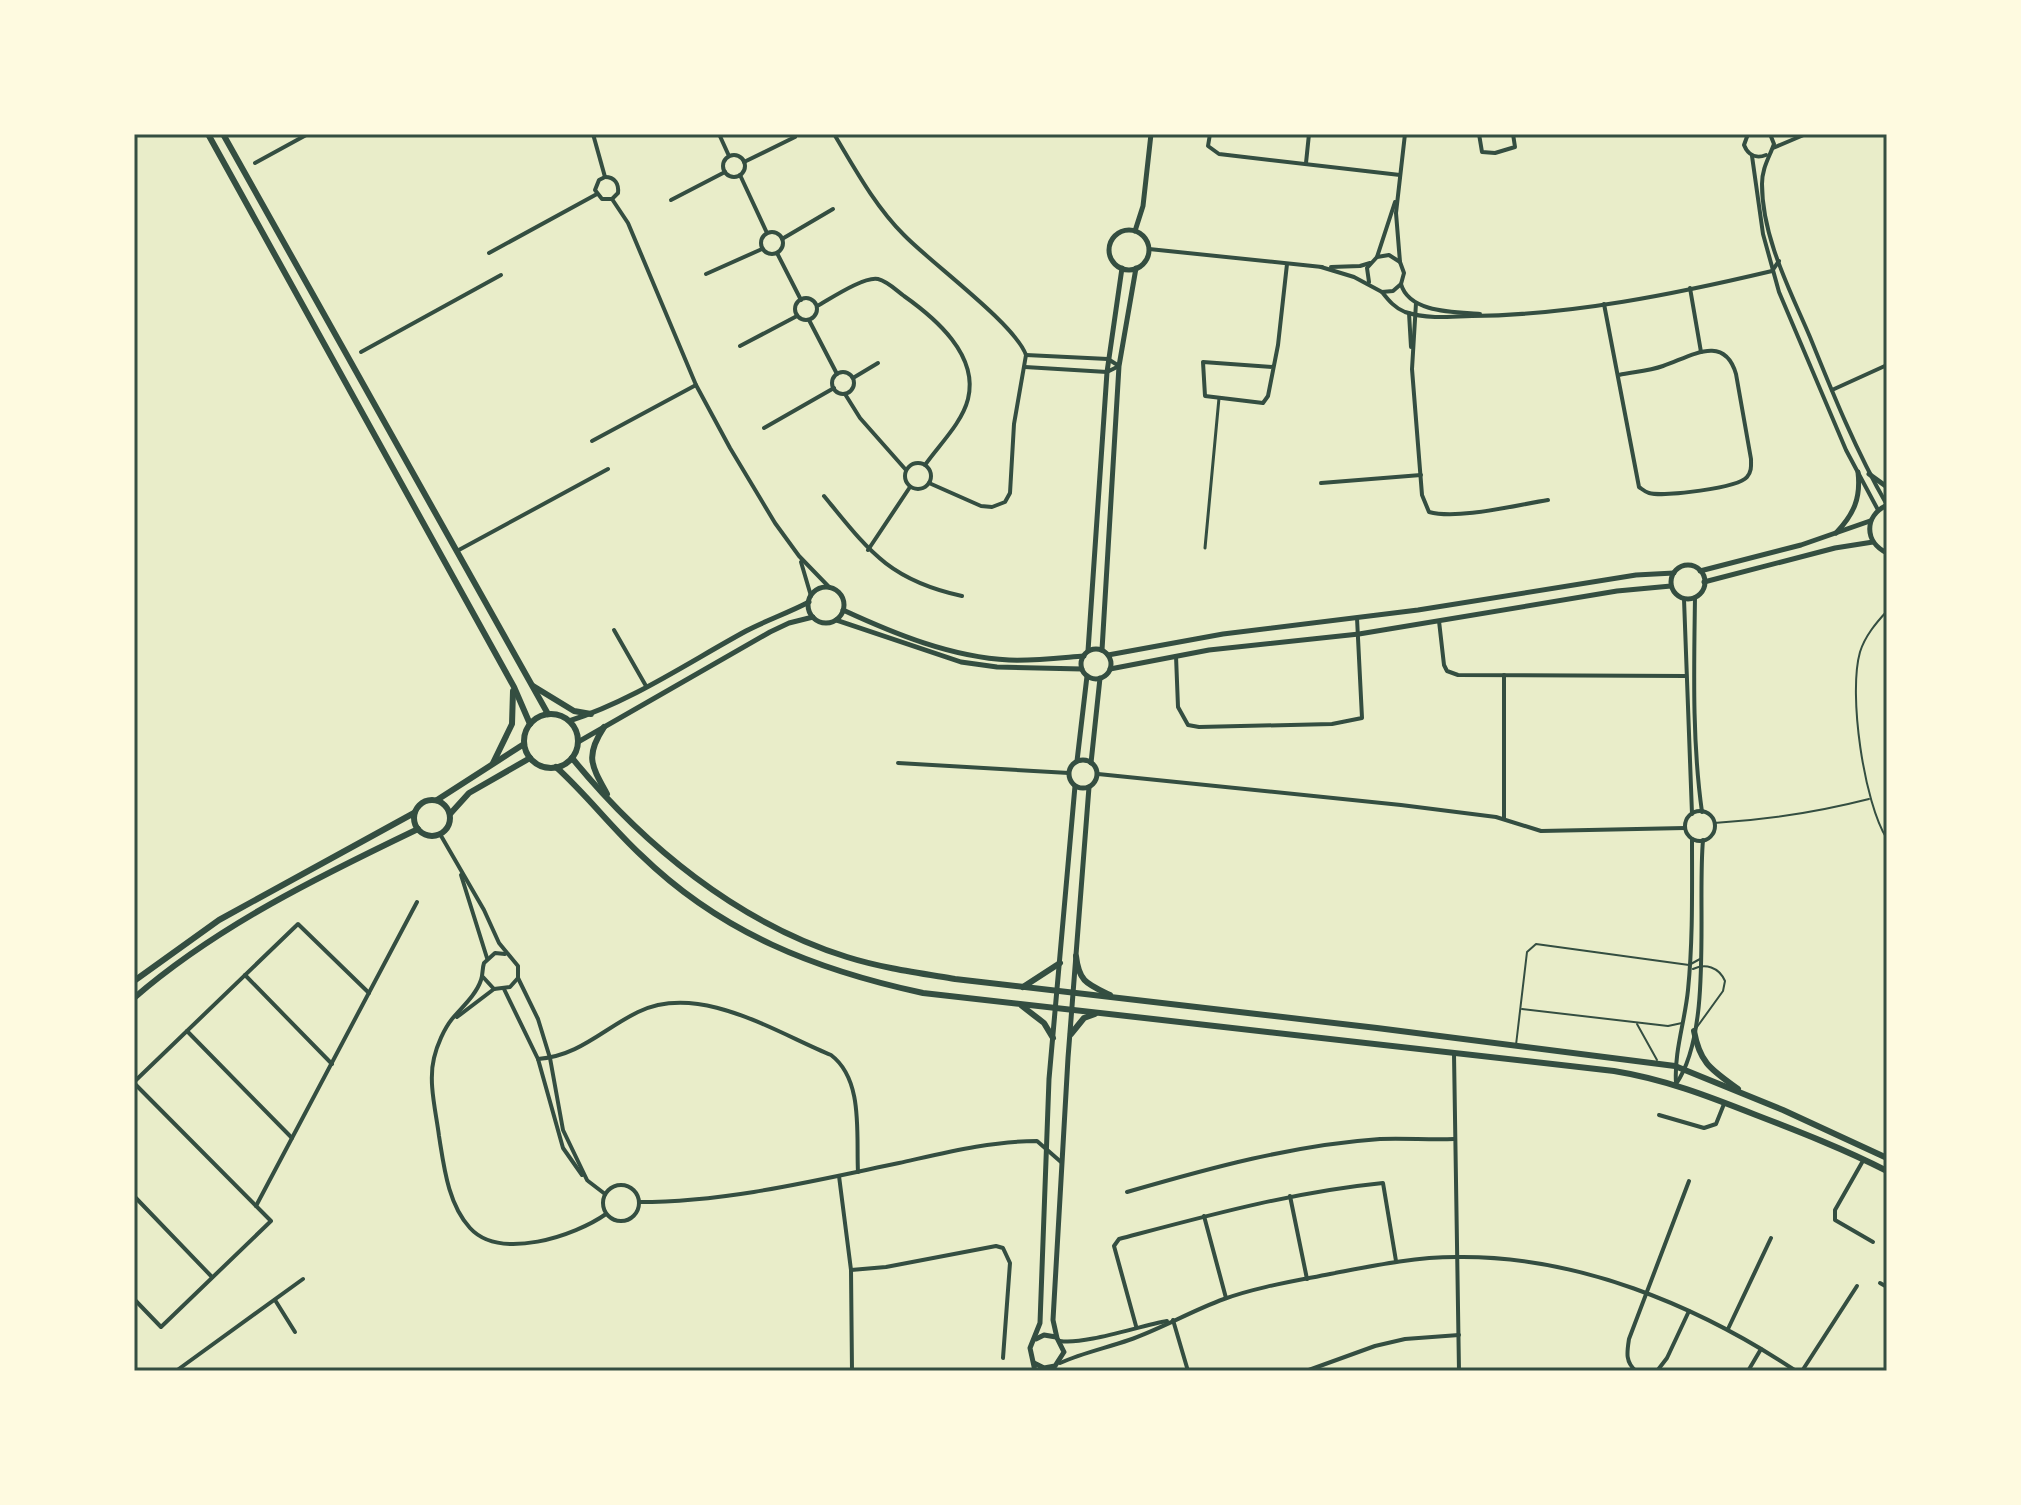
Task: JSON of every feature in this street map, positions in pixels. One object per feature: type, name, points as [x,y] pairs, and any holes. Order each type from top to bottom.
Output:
[{"type":"main road","points":[[208,134],[514,687],[530,724],[524,744],[530,758],[542,766],[556,767],[572,758],[578,742],[576,730],[569,721],[557,714],[548,714],[530,724]]},
{"type":"main road","points":[[223,134],[548,714]]},
{"type":"main road","points":[[533,686],[574,711],[591,714]]},
{"type":"main road","points":[[492,765],[512,724],[514,687]]},
{"type":"main road","points":[[604,727],[594,743],[590,760],[611,801]]},
{"type":"main road","points":[[134,981],[219,920],[414,813],[425,801],[437,800],[524,744]]},
{"type":"main road","points":[[414,813],[418,829],[426,834],[440,834],[448,825],[450,814],[469,793],[530,758]]},
{"type":"main road","points":[[572,758],[611,801],[678,865],[738,907],[788,934],[846,957],[892,969],[1023,987],[1675,1066],[1887,1158]]},
{"type":"main road","points":[[556,767],[643,858],[712,911],[759,941],[864,980],[923,993],[1614,1071],[1676,1084],[1887,1171]]},
{"type":"main road","points":[[437,800],[445,805],[450,814]]},
{"type":"main road","points":[[134,998],[173,966],[226,931],[418,829]]},
{"type":"main road","points":[[1076,956],[1082,979],[1117,998]]},
{"type":"main road","points":[[1023,987],[1060,963]]},
{"type":"main road","points":[[1019,1004],[1044,1023],[1053,1038]]},
{"type":"main road","points":[[1071,1034],[1084,1018],[1097,1013]]},
{"type":"main road","points":[[1694,1031],[1704,1062],[1747,1096]]},
{"type":"street","points":[[255,163],[308,134]]},
{"type":"street","points":[[593,134],[605,177]]},
{"type":"street","points":[[719,134],[729,156]]},
{"type":"street","points":[[834,134],[894,224],[1013,333],[1026,355],[1014,424],[1010,493],[1005,502],[992,507],[981,506],[929,483]]},
{"type":"street","points":[[1135,231],[1143,206],[1151,134]]},
{"type":"street","points":[[1210,134],[1208,146],[1219,154],[1400,175]]},
{"type":"street","points":[[1306,163],[1309,134]]},
{"type":"street","points":[[1377,257],[1396,196],[1405,134]]},
{"type":"street","points":[[1479,134],[1482,152],[1495,153],[1515,147],[1513,134]]},
{"type":"street","points":[[1748,134],[1744,145],[1752,156],[1756,202],[1772,271],[1846,450],[1878,510]]},
{"type":"street","points":[[1770,134],[1773,148]]},
{"type":"street","points":[[1108,655],[1223,634],[1357,618],[1609,578],[1674,573],[1687,566],[1700,571],[1870,521],[1878,510],[1887,505],[1869,474],[1779,261],[1764,201],[1762,186],[1766,155],[1773,148],[1806,134]]},
{"type":"street","points":[[744,162],[795,137]]},
{"type":"street","points":[[736,155],[744,162],[745,168],[740,175],[730,176],[725,172],[724,161],[729,156],[736,155]]},
{"type":"street","points":[[1752,156],[1766,155]]},
{"type":"street","points":[[671,200],[725,172]]},
{"type":"street","points":[[740,175],[767,233]]},
{"type":"street","points":[[605,177],[613,179],[618,185],[618,193],[612,199],[602,199],[597,194],[596,183],[605,177]]},
{"type":"street","points":[[489,253],[597,194]]},
{"type":"street","points":[[1382,292],[1393,291],[1401,284],[1404,273],[1400,262],[1396,196]]},
{"type":"street","points":[[612,199],[628,223],[696,385],[763,504],[799,556],[842,599],[843,610],[836,620]]},
{"type":"street","points":[[782,239],[833,209]]},
{"type":"street","points":[[1135,231],[1145,238],[1149,249],[1146,261],[1136,268],[1122,268],[1113,261],[1110,243],[1118,233],[1135,231]]},
{"type":"street","points":[[767,233],[777,234],[782,239],[782,248],[777,253],[767,253],[762,249],[761,242],[767,233]]},
{"type":"street","points":[[706,274],[762,249]]},
{"type":"street","points":[[1149,249],[1321,267],[1352,267],[1389,255],[1400,262]]},
{"type":"street","points":[[777,253],[801,300]]},
{"type":"street","points":[[1321,267],[1370,284],[1395,306],[1409,313],[1506,315],[1604,304],[1690,288],[1772,271],[1779,261]]},
{"type":"street","points":[[1370,263],[1366,274],[1370,284]]},
{"type":"street","points":[[1273,367],[1203,362],[1205,396],[1263,403],[1268,396],[1273,367],[1287,264]]},
{"type":"street","points":[[1082,669],[1086,654],[1108,359],[1122,268]]},
{"type":"street","points":[[1102,650],[1119,366],[1136,268]]},
{"type":"street","points":[[361,352],[501,275]]},
{"type":"street","points":[[817,306],[868,280],[878,279],[926,312],[954,343],[965,362],[970,380],[968,398],[962,416],[925,465]]},
{"type":"street","points":[[1401,284],[1406,296],[1416,303],[1506,315]]},
{"type":"street","points":[[1690,288],[1701,352]]},
{"type":"street","points":[[797,316],[796,305],[801,300],[810,299],[817,306]]},
{"type":"street","points":[[1412,358],[1416,303]]},
{"type":"street","points":[[1604,304],[1639,487],[1647,493],[1662,494],[1731,485],[1747,477],[1751,470],[1736,374],[1725,355],[1716,351],[1701,352],[1659,367],[1619,375]]},
{"type":"street","points":[[809,320],[815,316],[817,306]]},
{"type":"street","points":[[1409,313],[1421,475],[1424,503],[1429,512],[1440,516],[1548,500]]},
{"type":"street","points":[[740,346],[797,316],[809,320],[837,374]]},
{"type":"street","points":[[1026,355],[1108,359],[1119,366]]},
{"type":"street","points":[[853,378],[878,363]]},
{"type":"street","points":[[1832,390],[1887,365]]},
{"type":"street","points":[[1025,367],[1107,372],[1119,366]]},
{"type":"street","points":[[845,394],[853,388],[853,378],[846,372],[837,374],[832,382],[834,388],[845,394],[860,418],[906,470]]},
{"type":"street","points":[[592,441],[696,385]]},
{"type":"street","points":[[764,428],[834,388]]},
{"type":"street","points":[[1205,548],[1219,398]]},
{"type":"street","points":[[913,464],[925,465],[930,471],[929,483],[919,490],[910,487],[905,481],[906,470],[913,464]]},
{"type":"street","points":[[457,551],[608,469]]},
{"type":"street","points":[[1836,533],[1855,509],[1860,485],[1858,472]]},
{"type":"street","points":[[1869,474],[1887,487]]},
{"type":"street","points":[[1321,483],[1421,475]]},
{"type":"street","points":[[868,550],[910,487]]},
{"type":"street","points":[[824,496],[868,550],[887,566],[933,590],[962,596]]},
{"type":"street","points":[[1870,521],[1873,542],[1887,553]]},
{"type":"street","points":[[1704,582],[1835,548],[1873,542]]},
{"type":"street","points":[[799,556],[813,617]]},
{"type":"street","points":[[1674,573],[1671,586],[1684,599],[1695,597],[1702,591],[1704,582],[1700,571]]},
{"type":"street","points":[[1082,669],[1087,676],[1077,761],[1069,773],[1075,786],[1089,787],[1098,774],[1091,763],[1100,678],[1110,669],[1209,650],[1359,634],[1617,591],[1671,586]]},
{"type":"street","points":[[569,721],[591,714],[646,686],[810,599],[819,589],[830,588]]},
{"type":"street","points":[[1695,597],[1694,712],[1702,812]]},
{"type":"street","points":[[1684,599],[1692,814]]},
{"type":"street","points":[[843,610],[931,645],[971,656],[1011,660],[1102,650]]},
{"type":"street","points":[[578,742],[770,632],[813,617],[826,623],[836,620],[961,662],[997,667],[1082,669]]},
{"type":"street","points":[[1176,656],[1178,707],[1188,725],[1332,724],[1362,718],[1357,618]]},
{"type":"street","points":[[1439,621],[1444,665],[1447,671],[1458,675],[1686,676]]},
{"type":"street","points":[[614,630],[646,686]]},
{"type":"street","points":[[1102,650],[1108,655],[1110,669]]},
{"type":"street","points":[[1504,675],[1504,819]]},
{"type":"street","points":[[1087,676],[1100,678]]},
{"type":"street","points":[[1077,761],[1091,763]]},
{"type":"street","points":[[898,763],[1069,773]]},
{"type":"street","points":[[1098,774],[1401,805],[1504,819],[1541,831],[1685,828]]},
{"type":"street","points":[[1035,1371],[1030,1353],[1040,1323],[1045,1145],[1075,786]]},
{"type":"street","points":[[1056,1367],[1064,1352],[1053,1320],[1061,1162],[1089,787]]},
{"type":"street","points":[[1676,1084],[1675,1066],[1689,972],[1692,839],[1685,828],[1686,820],[1692,814],[1702,812],[1710,815],[1714,823],[1711,836],[1703,840],[1692,839]]},
{"type":"street","points":[[440,834],[505,954],[515,961],[518,978],[538,1019],[550,1058],[563,1130],[587,1180]]},
{"type":"street","points":[[1676,1084],[1686,1070],[1694,1031],[1701,966],[1703,840]]},
{"type":"street","points":[[459,869],[487,959]]},
{"type":"street","points":[[256,1206],[417,902]]},
{"type":"street","points":[[134,1299],[161,1327],[271,1221],[134,1082],[298,924],[369,993]]},
{"type":"street","points":[[494,989],[483,977],[482,967],[495,953],[505,954]]},
{"type":"street","points":[[245,975],[332,1064]]},
{"type":"street","points":[[483,977],[449,1023],[434,1059],[432,1076],[449,1187],[463,1219],[484,1238],[531,1243],[584,1228],[606,1214]]},
{"type":"street","points":[[449,1023],[494,989],[504,989],[518,978]]},
{"type":"street","points":[[504,989],[538,1059],[563,1148],[587,1180],[605,1194]]},
{"type":"street","points":[[538,1059],[578,1049],[648,1008],[687,1003],[724,1010],[831,1055],[845,1067],[855,1104],[858,1172]]},
{"type":"street","points":[[187,1031],[292,1138]]},
{"type":"street","points":[[1454,1054],[1459,1371]]},
{"type":"street","points":[[1659,1115],[1704,1128],[1716,1124],[1725,1103]]},
{"type":"street","points":[[1127,1192],[1235,1161],[1316,1146],[1383,1139],[1454,1139]]},
{"type":"street","points":[[639,1202],[705,1198],[839,1176],[1014,1141],[1037,1141],[1061,1162]]},
{"type":"street","points":[[1864,1159],[1835,1210],[1835,1220],[1873,1242]]},
{"type":"street","points":[[839,1176],[851,1270],[852,1371]]},
{"type":"street","points":[[1636,1371],[1630,1367],[1627,1357],[1629,1339],[1689,1181]]},
{"type":"street","points":[[1136,1326],[1114,1246],[1119,1239],[1204,1216],[1290,1196],[1383,1183],[1396,1261]]},
{"type":"street","points":[[625,1185],[635,1191],[639,1202],[636,1213],[628,1220],[614,1220],[606,1214],[602,1202],[605,1194],[613,1187],[625,1185]]},
{"type":"street","points":[[134,1196],[212,1277]]},
{"type":"street","points":[[1290,1196],[1307,1279]]},
{"type":"street","points":[[1204,1216],[1226,1298]]},
{"type":"street","points":[[1728,1329],[1771,1238]]},
{"type":"street","points":[[851,1270],[886,1267],[996,1246],[1003,1248],[1010,1263],[1003,1358]]},
{"type":"street","points":[[1034,1363],[1044,1368],[1056,1367],[1131,1340],[1226,1298],[1396,1261],[1456,1257],[1507,1258],[1552,1266],[1645,1294],[1728,1329],[1799,1371],[1857,1286]]},
{"type":"street","points":[[176,1371],[303,1279]]},
{"type":"street","points":[[1880,1283],[1887,1287]]},
{"type":"street","points":[[275,1300],[295,1332]]},
{"type":"street","points":[[1657,1371],[1667,1358],[1689,1311]]},
{"type":"street","points":[[1036,1339],[1048,1335],[1058,1340],[1078,1342],[1136,1326],[1173,1320]]},
{"type":"street","points":[[1173,1320],[1188,1371]]},
{"type":"street","points":[[1306,1371],[1343,1356],[1390,1343],[1459,1335]]},
{"type":"street","points":[[1748,1371],[1761,1348]]},
{"type":"lane","points":[[1887,611],[1872,628],[1860,653],[1855,701],[1870,799],[1887,839]]},
{"type":"lane","points":[[1714,823],[1760,821],[1818,812],[1870,799]]},
{"type":"lane","points":[[1516,1046],[1527,952],[1536,944],[1689,965],[1701,958]]},
{"type":"lane","points":[[1689,972],[1701,966],[1715,969],[1725,981],[1723,991],[1694,1031]]},
{"type":"lane","points":[[1521,1009],[1668,1026],[1683,1022]]},
{"type":"lane","points":[[1637,1023],[1658,1063]]}]
